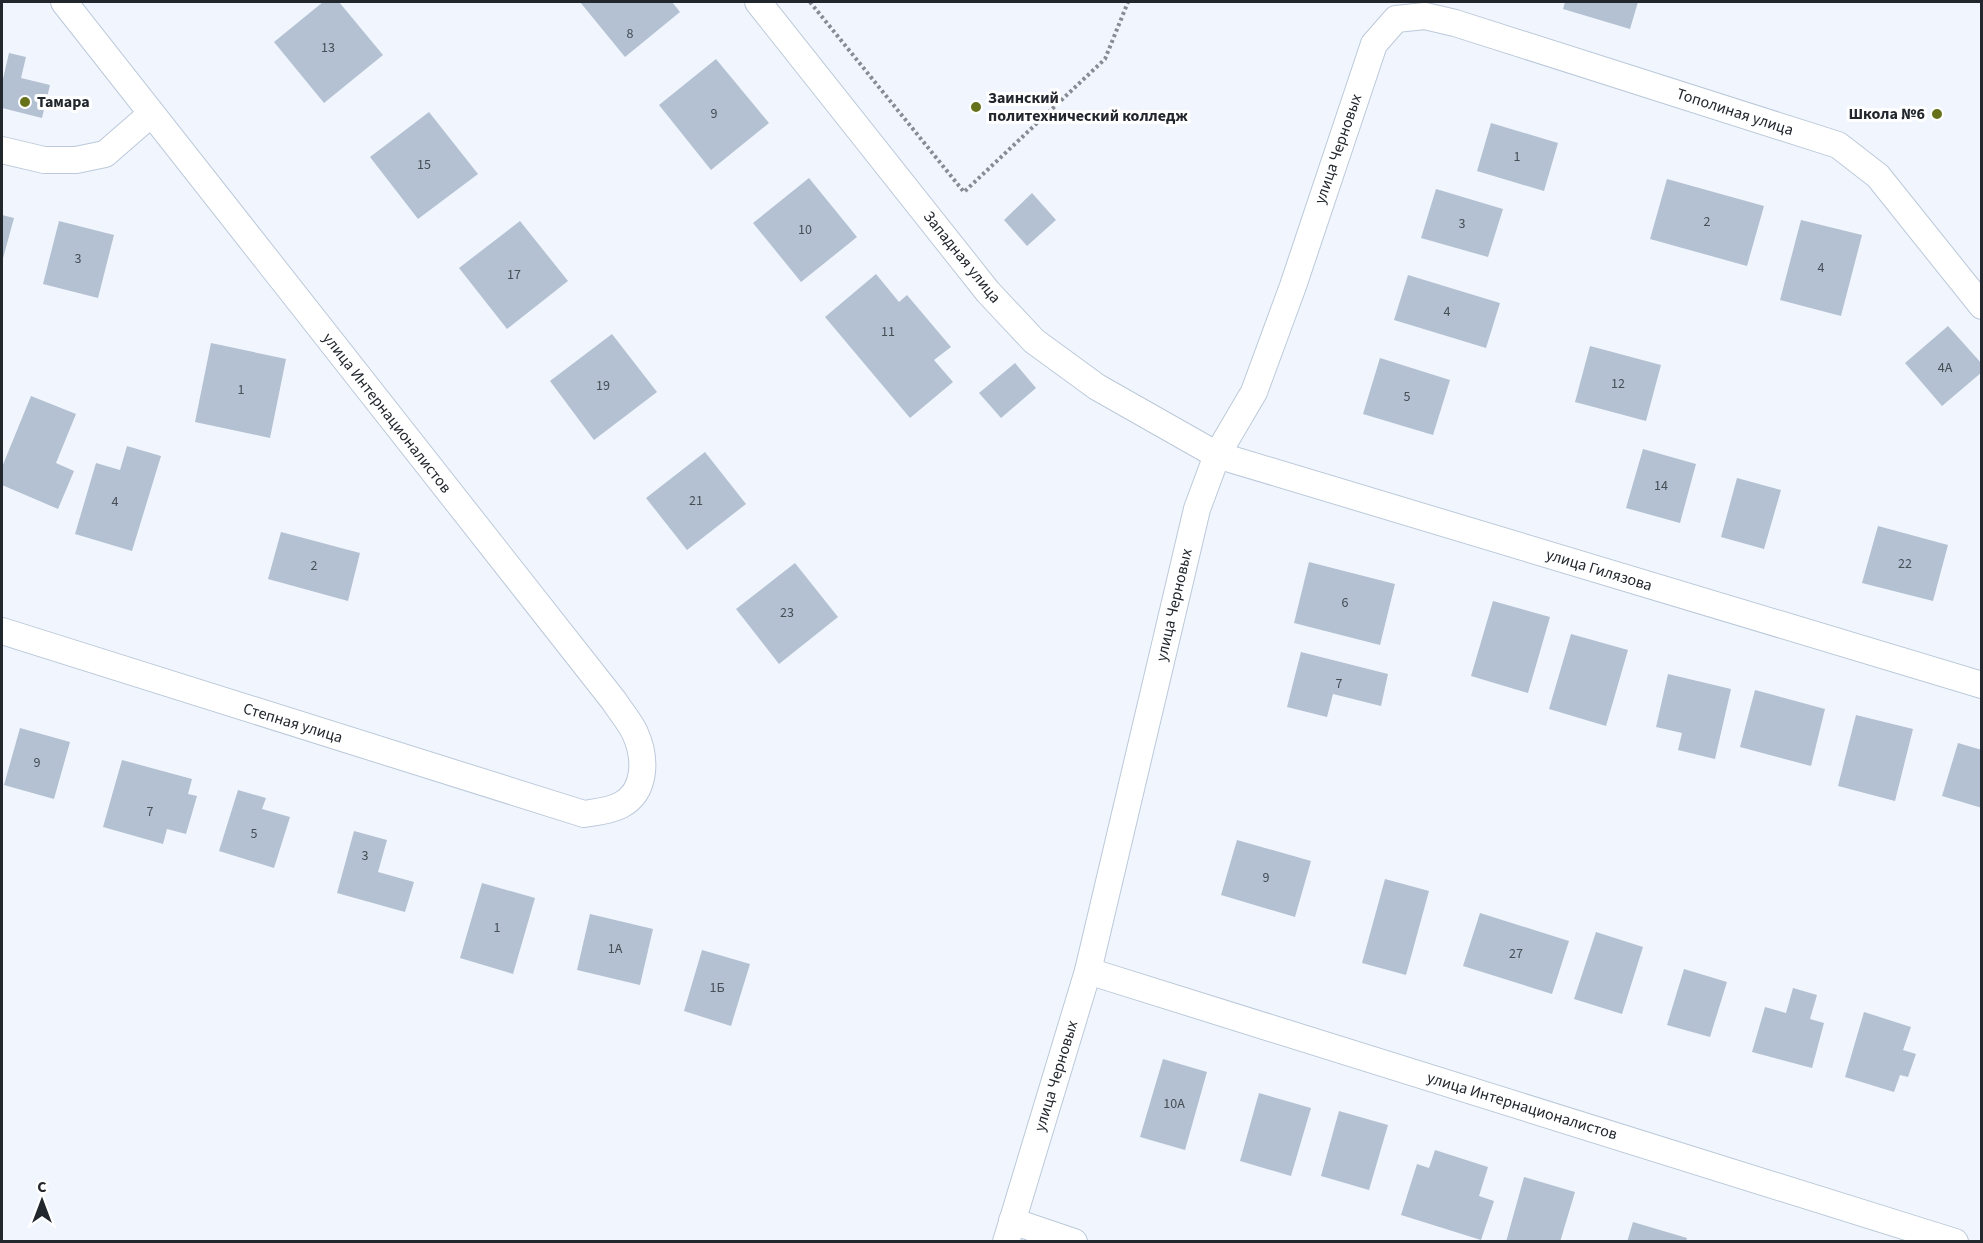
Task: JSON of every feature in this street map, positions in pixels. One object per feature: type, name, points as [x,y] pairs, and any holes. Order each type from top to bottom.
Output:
[{"type":"street","name":"улица Интернационалистов","points":[[64,2],[614,701],[635,733],[642,753],[643,774],[635,793],[621,805],[584,814]]},
{"type":"street","name":"Западная улица","points":[[758,2],[988,292],[1034,341],[1097,387],[1217,454]]},
{"type":"street","name":"улица Черновых","points":[[1009,1231],[1088,971],[1197,509],[1217,454],[1254,392],[1293,286],[1374,44],[1396,19],[1425,16]]},
{"type":"street","name":"Тополиная улица","points":[[1425,16],[1455,23],[1838,145],[1878,176],[1982,306]]},
{"type":"street","points":[[2,150],[44,160],[76,160],[105,154],[151,114]]},
{"type":"street","name":"улица Гилязова","points":[[1217,454],[1982,685]]},
{"type":"street","name":"Степная улица","points":[[2,631],[584,814]]},
{"type":"street","name":"улица Интернационалистов","points":[[1088,971],[1955,1242]]},
{"type":"street","points":[[1009,1231],[1074,1242]]},
{"type":"path","points":[[810,2],[964,192],[1105,59],[1128,2]]},
{"type":"building","points":[[323,2],[339,2],[383,55],[324,103],[274,42]]},
{"type":"building","points":[[580,2],[672,2],[680,12],[625,57]]},
{"type":"building","points":[[1565,2],[1638,2],[1630,29],[1563,9]]},
{"type":"building","points":[[9,53],[26,57],[21,78],[50,85],[42,118],[2,108],[2,83]]},
{"type":"building","points":[[716,59],[769,123],[711,170],[659,105]]},
{"type":"building","points":[[429,112],[478,174],[418,219],[370,157]]},
{"type":"building","points":[[1491,123],[1558,143],[1544,191],[1477,171]]},
{"type":"building","points":[[809,178],[857,237],[801,282],[753,223]]},
{"type":"building","points":[[1667,179],[1764,206],[1747,266],[1650,239]]},
{"type":"building","points":[[1436,189],[1503,209],[1488,257],[1421,238]]},
{"type":"building","points":[[1032,193],[1056,220],[1027,246],[1004,220]]},
{"type":"building","points":[[2,215],[14,218],[2,262]]},
{"type":"building","points":[[1801,220],[1862,235],[1841,316],[1780,300]]},
{"type":"building","points":[[59,221],[114,235],[98,298],[43,284]]},
{"type":"building","points":[[520,221],[568,281],[507,329],[459,268]]},
{"type":"building","points":[[876,274],[899,302],[907,295],[951,347],[934,360],[953,382],[910,418],[825,317]]},
{"type":"building","points":[[1408,275],[1500,303],[1486,348],[1394,320]]},
{"type":"building","points":[[1948,326],[1982,364],[1982,372],[1942,406],[1905,363]]},
{"type":"building","points":[[612,334],[657,392],[594,440],[550,381]]},
{"type":"building","points":[[211,343],[286,359],[270,438],[195,422]]},
{"type":"building","points":[[1590,346],[1661,365],[1646,421],[1575,402]]},
{"type":"building","points":[[1380,358],[1450,380],[1433,435],[1363,414]]},
{"type":"building","points":[[1015,363],[1036,388],[1001,418],[979,393]]},
{"type":"building","points":[[31,396],[76,414],[56,463],[74,471],[58,509],[2,485],[2,467]]},
{"type":"building","points":[[127,446],[161,456],[132,551],[75,534],[96,463],[120,470]]},
{"type":"building","points":[[1643,449],[1696,464],[1680,523],[1626,508]]},
{"type":"building","points":[[705,452],[746,504],[687,550],[646,498]]},
{"type":"building","points":[[1737,478],[1781,490],[1764,549],[1721,537]]},
{"type":"building","points":[[1878,526],[1948,545],[1933,601],[1862,583]]},
{"type":"building","points":[[281,532],[360,553],[348,601],[268,579]]},
{"type":"building","points":[[1309,562],[1395,584],[1380,645],[1294,623]]},
{"type":"building","points":[[795,563],[838,617],[779,664],[736,609]]},
{"type":"building","points":[[1493,601],[1550,617],[1528,693],[1471,676]]},
{"type":"building","points":[[1571,634],[1628,650],[1606,726],[1549,709]]},
{"type":"building","points":[[1301,652],[1388,674],[1381,706],[1333,694],[1327,717],[1287,707]]},
{"type":"building","points":[[1668,674],[1731,689],[1715,759],[1678,750],[1682,733],[1656,727]]},
{"type":"building","points":[[1755,690],[1825,709],[1811,766],[1740,747]]},
{"type":"building","points":[[1856,715],[1913,729],[1895,801],[1838,786]]},
{"type":"building","points":[[20,728],[70,742],[54,799],[4,785]]},
{"type":"building","points":[[1958,743],[1982,750],[1982,808],[1942,796]]},
{"type":"building","points":[[122,760],[192,779],[188,794],[197,796],[186,834],[167,829],[163,844],[103,827]]},
{"type":"building","points":[[238,790],[266,798],[262,809],[290,817],[274,868],[219,851]]},
{"type":"building","points":[[354,831],[387,840],[378,872],[414,882],[405,912],[337,893]]},
{"type":"building","points":[[1237,840],[1311,861],[1295,917],[1221,895]]},
{"type":"building","points":[[1385,879],[1429,891],[1406,975],[1362,963]]},
{"type":"building","points":[[482,883],[535,898],[513,974],[460,958]]},
{"type":"building","points":[[1480,913],[1569,941],[1552,994],[1463,966]]},
{"type":"building","points":[[590,914],[653,929],[640,985],[577,970]]},
{"type":"building","points":[[1596,932],[1643,947],[1622,1014],[1574,999]]},
{"type":"building","points":[[702,950],[750,964],[731,1026],[684,1011]]},
{"type":"building","points":[[1684,969],[1727,982],[1710,1037],[1667,1025]]},
{"type":"building","points":[[1793,988],[1817,995],[1810,1019],[1824,1023],[1812,1068],[1752,1052],[1765,1007],[1786,1013]]},
{"type":"building","points":[[1864,1012],[1911,1027],[1903,1050],[1916,1054],[1908,1077],[1900,1075],[1894,1092],[1845,1077]]},
{"type":"building","points":[[1163,1059],[1207,1072],[1185,1150],[1140,1137]]},
{"type":"building","points":[[1259,1093],[1311,1108],[1291,1176],[1240,1161]]},
{"type":"building","points":[[1339,1111],[1388,1125],[1369,1190],[1321,1176]]},
{"type":"building","points":[[1435,1150],[1488,1167],[1479,1196],[1494,1201],[1481,1240],[1401,1215],[1417,1164],[1429,1168]]},
{"type":"building","points":[[1524,1177],[1575,1192],[1560,1242],[1506,1242]]},
{"type":"building","points":[[1633,1222],[1687,1238],[1686,1242],[1627,1242]]},
{"type":"place","name":"Тамара","points":[[25,102]]},
{"type":"place","name":"Заинский политехнический колледж","points":[[976,107]]},
{"type":"place","name":"Школа №6","points":[[1937,114]]}]
